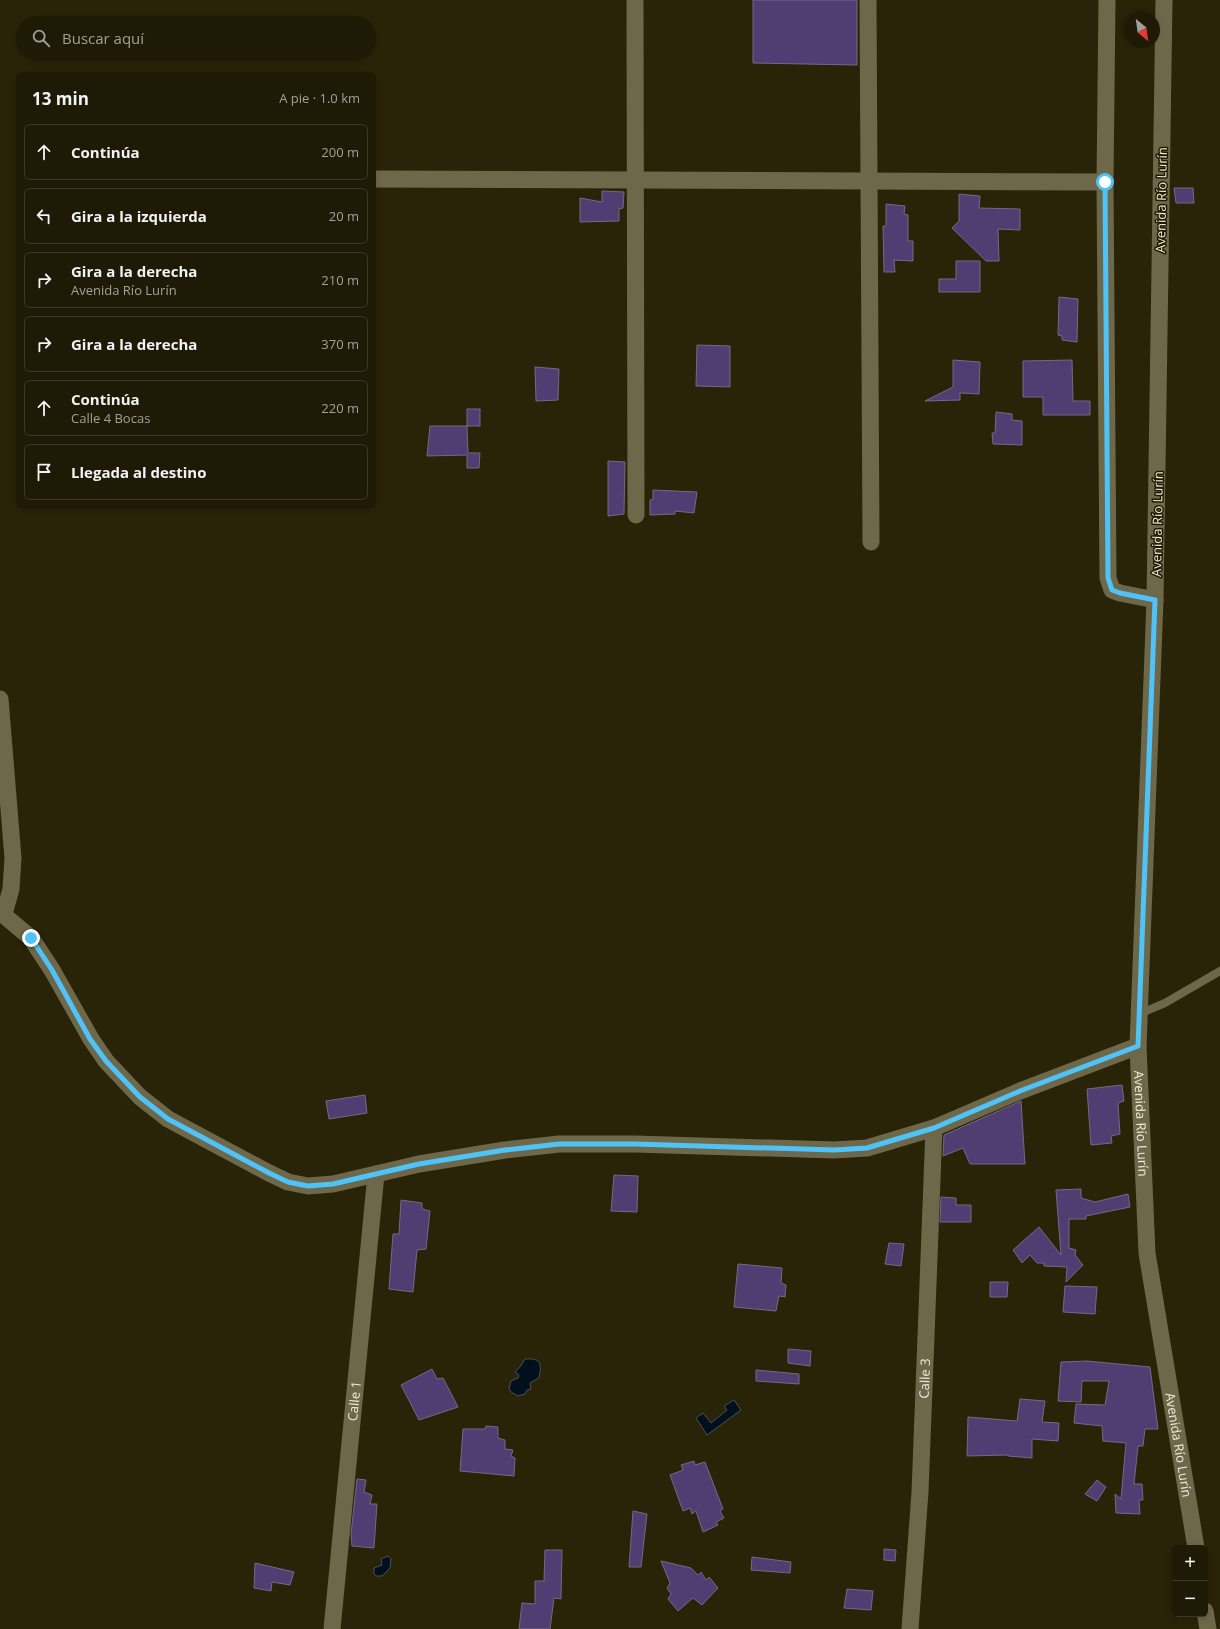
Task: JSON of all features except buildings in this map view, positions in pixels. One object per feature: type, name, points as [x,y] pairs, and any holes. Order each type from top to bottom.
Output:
[{"type":"street","points":[[635,0],[637,180],[636,515]]},
{"type":"street","points":[[868,0],[871,542]]},
{"type":"street","points":[[1107,0],[1105,182],[1108,578],[1112,590],[1155,600]]},
{"type":"street","name":"Avenida Río Lurín","points":[[1164,0],[1155,600],[1138,1046],[1147,1253],[1196,1545]]},
{"type":"street","points":[[376,180],[1105,182]]},
{"type":"street","points":[[0,699],[13,858],[11,889],[2,913],[31,938],[52,970],[90,1039],[106,1061],[140,1097],[168,1119],[288,1182],[308,1186],[333,1184],[419,1164],[505,1150],[559,1144],[635,1144],[834,1150],[867,1148],[934,1128],[1020,1091],[1138,1046]]},
{"type":"street","name":"Calle 3","points":[[910,1629],[920,1492],[934,1128]]},
{"type":"street","name":"Calle 1","points":[[332,1629],[376,1174]]},
{"type":"street","points":[[1206,1617],[1208,1629]]},
{"type":"lane","points":[[1139,1014],[1165,1003],[1220,971]]},
{"type":"water","points":[[525,1359],[534,1359],[539,1362],[539,1378],[530,1383],[531,1389],[527,1390],[525,1394],[518,1396],[509,1389],[511,1381],[518,1378],[519,1375],[515,1372]]},
{"type":"water","points":[[734,1400],[741,1410],[707,1435],[696,1418],[703,1413],[711,1423],[727,1410],[724,1406]]},
{"type":"water","points":[[388,1556],[391,1559],[390,1568],[382,1576],[376,1576],[374,1574],[374,1568],[382,1565],[381,1559]]},
{"type":"route","points":[[31,938],[52,970],[90,1039],[106,1061],[140,1097],[168,1119],[269,1173],[288,1182],[308,1186],[333,1184],[419,1164],[505,1150],[559,1144],[635,1144],[834,1150],[867,1148],[934,1128],[1020,1091],[1138,1046],[1155,600],[1112,590],[1109,585],[1108,578],[1105,182]]}]
